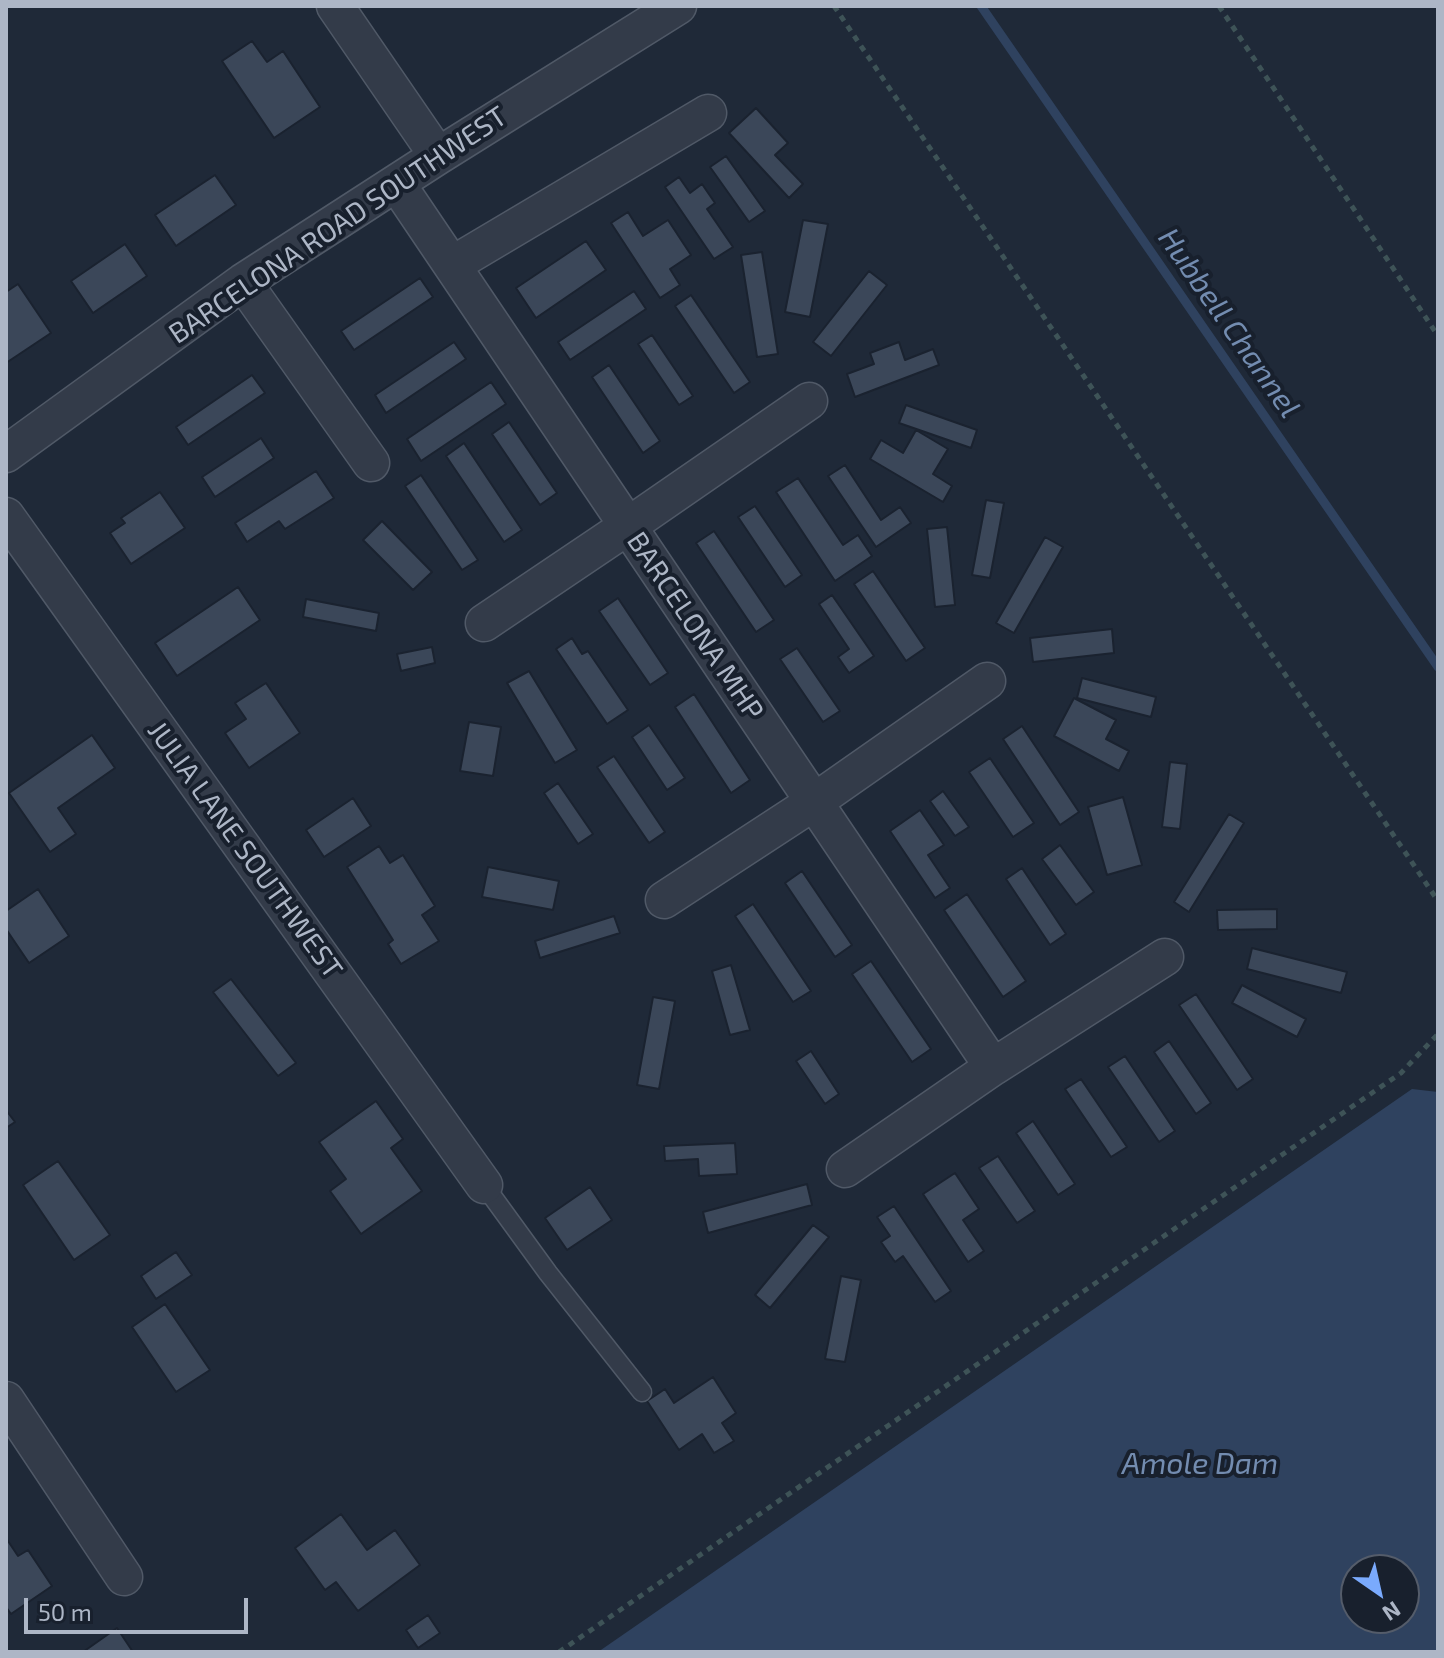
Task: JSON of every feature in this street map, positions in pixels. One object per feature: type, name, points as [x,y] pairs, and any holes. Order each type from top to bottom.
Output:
[{"type":"street","points":[[335,6],[438,156]]},
{"type":"street","name":"BARCELONA ROAD SOUTHWEST","points":[[6,454],[243,282],[678,6]]},
{"type":"street","points":[[452,265],[708,113]]},
{"type":"street","name":"BARCELONA MHP","points":[[397,184],[993,1067]]},
{"type":"street","points":[[243,282],[371,463]]},
{"type":"street","points":[[484,623],[809,401]]},
{"type":"street","name":"JULIA LANE SOUTHWEST","points":[[6,516],[484,1185]]},
{"type":"street","points":[[664,900],[814,802],[987,681]]},
{"type":"street","points":[[845,1169],[993,1067],[1165,957]]},
{"type":"street","points":[[6,1400],[124,1577]]},
{"type":"lane","points":[[484,1185],[548,1273],[642,1392]]},
{"type":"path","points":[[834,6],[1438,901]]},
{"type":"path","points":[[1219,6],[1438,336]]},
{"type":"path","points":[[559,1652],[1401,1073],[1438,1034]]},
{"type":"water","name":"Amole Dam","points":[[1412,1089],[1438,1092],[1438,1652],[598,1652]]},
{"type":"building","points":[[252,41],[267,62],[283,51],[320,107],[274,138],[222,61]]},
{"type":"building","points":[[756,108],[788,143],[775,155],[803,184],[789,198],[729,133]]},
{"type":"building","points":[[726,156],[765,211],[749,222],[710,167]]},
{"type":"building","points":[[215,175],[236,205],[176,246],[155,215]]},
{"type":"building","points":[[679,177],[690,193],[702,184],[715,203],[707,209],[733,247],[714,259],[665,187]]},
{"type":"building","points":[[628,212],[643,236],[668,220],[691,255],[670,269],[680,285],[660,298],[611,223]]},
{"type":"building","points":[[803,220],[828,224],[810,317],[785,312]]},
{"type":"building","points":[[586,241],[606,270],[536,318],[516,288]]},
{"type":"building","points":[[125,244],[147,276],[93,313],[71,281]]},
{"type":"building","points":[[762,252],[778,354],[757,357],[741,255]]},
{"type":"building","points":[[869,271],[887,285],[831,356],[813,342]]},
{"type":"building","points":[[420,278],[433,297],[354,350],[341,331]]},
{"type":"building","points":[[18,284],[51,333],[6,363],[6,292]]},
{"type":"building","points":[[634,291],[646,309],[570,360],[558,342]]},
{"type":"building","points":[[691,295],[750,382],[734,393],[675,306]]},
{"type":"building","points":[[652,335],[693,396],[679,405],[638,344]]},
{"type":"building","points":[[454,342],[466,359],[386,413],[375,395]]},
{"type":"building","points":[[899,342],[905,360],[933,349],[939,365],[855,397],[847,374],[874,364],[870,353]]},
{"type":"building","points":[[609,365],[660,441],[643,453],[592,377]]},
{"type":"building","points":[[252,375],[265,393],[188,445],[176,427]]},
{"type":"building","points":[[491,382],[506,404],[421,461],[407,439]]},
{"type":"building","points":[[906,405],[977,430],[971,448],[899,423]]},
{"type":"building","points":[[509,422],[557,493],[540,505],[492,434]]},
{"type":"building","points":[[916,430],[948,449],[933,474],[952,486],[943,502],[870,459],[881,440],[903,453]]},
{"type":"building","points":[[261,438],[274,458],[215,497],[202,477]]},
{"type":"building","points":[[464,443],[522,530],[504,542],[446,456]]},
{"type":"building","points":[[845,465],[881,520],[900,507],[911,523],[876,547],[828,476]]},
{"type":"building","points":[[316,471],[334,498],[285,529],[279,521],[247,542],[235,523]]},
{"type":"building","points":[[421,475],[478,560],[462,570],[405,486]]},
{"type":"building","points":[[798,478],[843,545],[858,535],[872,556],[835,581],[776,492]]},
{"type":"building","points":[[160,492],[185,528],[131,564],[110,533],[125,523],[121,518]]},
{"type":"building","points":[[986,500],[1004,503],[990,578],[972,575]]},
{"type":"building","points":[[755,506],[802,575],[785,587],[738,517]]},
{"type":"building","points":[[382,521],[432,572],[413,590],[363,540]]},
{"type":"building","points":[[947,527],[955,605],[935,607],[927,529]]},
{"type":"building","points":[[714,531],[774,620],[756,632],[696,543]]},
{"type":"building","points":[[1045,537],[1063,547],[1014,633],[996,623]]},
{"type":"building","points":[[873,571],[925,648],[906,661],[854,584]]},
{"type":"building","points":[[238,587],[260,620],[177,676],[155,643]]},
{"type":"building","points":[[832,595],[874,656],[849,673],[838,657],[849,649],[819,604]]},
{"type":"building","points":[[618,598],[668,673],[650,685],[599,611]]},
{"type":"building","points":[[306,599],[379,613],[376,631],[303,617]]},
{"type":"building","points":[[1112,629],[1114,653],[1033,662],[1030,638]]},
{"type":"building","points":[[572,638],[582,654],[588,651],[628,710],[607,724],[556,649]]},
{"type":"building","points":[[432,647],[435,663],[401,671],[397,654]]},
{"type":"building","points":[[797,648],[840,711],[823,722],[780,659]]},
{"type":"building","points":[[529,671],[577,750],[555,763],[507,683]]},
{"type":"building","points":[[1082,678],[1156,697],[1151,717],[1077,698]]},
{"type":"building","points":[[266,683],[300,733],[249,768],[225,733],[246,719],[235,703]]},
{"type":"building","points":[[694,694],[750,780],[731,793],[675,707]]},
{"type":"building","points":[[1074,698],[1116,720],[1106,739],[1129,751],[1119,771],[1054,736]]},
{"type":"building","points":[[469,722],[501,727],[493,776],[460,771]]},
{"type":"building","points":[[649,725],[685,778],[667,790],[632,737]]},
{"type":"building","points":[[1022,726],[1079,812],[1060,825],[1003,739]]},
{"type":"building","points":[[92,735],[115,768],[58,808],[76,834],[50,852],[9,793]]},
{"type":"building","points":[[614,756],[665,832],[649,843],[597,767]]},
{"type":"building","points":[[990,758],[1034,823],[1013,837],[969,772]]},
{"type":"building","points":[[1170,762],[1187,764],[1180,829],[1162,827]]},
{"type":"building","points":[[558,783],[593,834],[578,844],[544,793]]},
{"type":"building","points":[[943,791],[969,827],[955,836],[930,801]]},
{"type":"building","points":[[1123,797],[1142,865],[1107,875],[1088,807]]},
{"type":"building","points":[[353,798],[371,826],[324,857],[306,830]]},
{"type":"building","points":[[920,810],[944,845],[928,855],[950,888],[935,898],[890,831]]},
{"type":"building","points":[[1229,814],[1244,823],[1189,912],[1174,902]]},
{"type":"building","points":[[1060,845],[1094,892],[1076,905],[1042,859]]},
{"type":"building","points":[[379,846],[390,863],[403,855],[435,906],[422,915],[439,941],[401,964],[388,944],[393,940],[347,867]]},
{"type":"building","points":[[488,867],[559,881],[553,910],[482,897]]},
{"type":"building","points":[[1022,868],[1066,934],[1050,945],[1006,879]]},
{"type":"building","points":[[802,871],[852,945],[835,957],[785,883]]},
{"type":"building","points":[[38,889],[69,936],[29,963],[6,929],[6,911]]},
{"type":"building","points":[[967,894],[1026,981],[1003,997],[944,910]]},
{"type":"building","points":[[753,904],[811,991],[793,1002],[735,916]]},
{"type":"building","points":[[1277,909],[1277,929],[1218,930],[1217,910]]},
{"type":"building","points":[[614,916],[620,933],[540,958],[535,941]]},
{"type":"building","points":[[1252,948],[1347,972],[1341,993],[1247,969]]},
{"type":"building","points":[[871,961],[931,1049],[912,1062],[852,974]]},
{"type":"building","points":[[731,965],[750,1030],[730,1035],[712,971]]},
{"type":"building","points":[[231,979],[296,1063],[278,1076],[213,992]]},
{"type":"building","points":[[1242,985],[1306,1019],[1297,1037],[1232,1003]]},
{"type":"building","points":[[1196,994],[1253,1079],[1237,1090],[1179,1005]]},
{"type":"building","points":[[653,997],[675,1001],[659,1089],[637,1085]]},
{"type":"building","points":[[1169,1041],[1211,1103],[1196,1114],[1154,1052]]},
{"type":"building","points":[[811,1051],[839,1094],[825,1104],[796,1061]]},
{"type":"building","points":[[1125,1056],[1175,1131],[1159,1142],[1108,1067]]},
{"type":"building","points":[[1081,1079],[1127,1147],[1111,1157],[1065,1089]]},
{"type":"building","points":[[376,1101],[403,1139],[391,1148],[422,1191],[361,1234],[330,1191],[346,1179],[319,1142]]},
{"type":"building","points":[[6,1110],[15,1122],[6,1128]]},
{"type":"building","points":[[1033,1121],[1075,1184],[1058,1195],[1016,1133]]},
{"type":"building","points":[[735,1143],[737,1174],[699,1176],[698,1159],[665,1161],[664,1146]]},
{"type":"building","points":[[998,1156],[1035,1211],[1017,1223],[979,1168]]},
{"type":"building","points":[[58,1161],[110,1235],[74,1260],[23,1185]]},
{"type":"building","points":[[955,1173],[979,1209],[963,1220],[984,1251],[968,1262],[923,1194]]},
{"type":"building","points":[[807,1184],[812,1205],[708,1233],[703,1212]]},
{"type":"building","points":[[590,1187],[612,1220],[567,1250],[545,1218]]},
{"type":"building","points":[[894,1206],[951,1291],[935,1302],[903,1256],[895,1262],[881,1242],[890,1236],[877,1217]]},
{"type":"building","points":[[813,1225],[829,1237],[770,1308],[755,1295]]},
{"type":"building","points":[[176,1252],[192,1275],[156,1299],[141,1276]]},
{"type":"building","points":[[841,1276],[861,1280],[845,1362],[825,1359]]},
{"type":"building","points":[[165,1304],[210,1370],[176,1392],[132,1327]]},
{"type":"building","points":[[713,1377],[736,1413],[722,1423],[734,1441],[714,1453],[702,1434],[679,1450],[647,1401],[665,1389],[674,1403]]},
{"type":"building","points":[[341,1514],[367,1550],[395,1530],[420,1565],[358,1611],[336,1582],[325,1590],[295,1548]]},
{"type":"building","points":[[6,1538],[18,1556],[28,1550],[52,1586],[11,1614],[6,1607]]},
{"type":"building","points":[[428,1615],[440,1633],[418,1648],[406,1630]]},
{"type":"building","points":[[117,1628],[133,1652],[83,1652]]},
{"type":"waterway","name":"Hubbell Channel","points":[[981,6],[1438,667]]}]
